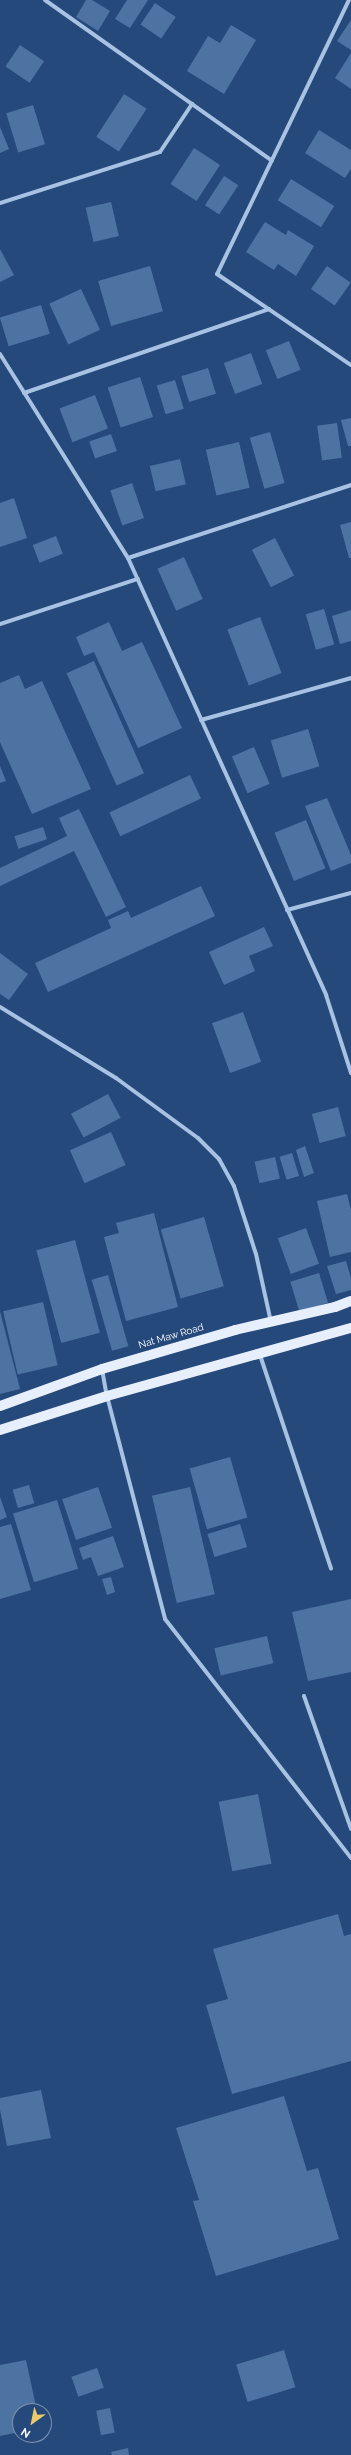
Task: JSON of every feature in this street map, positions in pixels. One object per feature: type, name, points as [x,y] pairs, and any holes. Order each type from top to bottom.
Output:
[{"type":"main road","name":"Nat Maw Road","points":[[0,1406],[102,1369],[235,1330],[351,1301]]},
{"type":"main road","points":[[0,1430],[107,1396],[260,1352],[298,1344],[351,1328]]},
{"type":"street","points":[[45,0],[272,161]]},
{"type":"street","points":[[349,0],[217,274],[351,365]]},
{"type":"street","points":[[0,203],[160,152],[192,104]]},
{"type":"street","points":[[24,393],[269,309]]},
{"type":"street","points":[[0,354],[128,558],[326,995],[351,1073]]},
{"type":"street","points":[[128,558],[351,485]]},
{"type":"street","points":[[0,624],[138,579]]},
{"type":"street","points":[[201,720],[351,678]]},
{"type":"street","points":[[287,910],[351,893]]},
{"type":"street","points":[[0,1007],[116,1078],[198,1138],[219,1159],[234,1186],[256,1254],[271,1322]]},
{"type":"street","points":[[260,1352],[331,1569]]},
{"type":"street","points":[[102,1369],[107,1396],[165,1619],[351,1858]]},
{"type":"street","points":[[304,1696],[351,1829]]},
{"type":"building","points":[[86,0],[92,0],[110,11],[98,31],[76,17]]},
{"type":"building","points":[[127,0],[148,0],[130,28],[115,19]]},
{"type":"building","points":[[155,3],[176,17],[161,39],[140,25]]},
{"type":"building","points":[[351,20],[351,50],[337,41]]},
{"type":"building","points":[[231,25],[256,40],[224,94],[187,71],[208,36],[220,43]]},
{"type":"building","points":[[20,45],[44,61],[30,83],[5,67]]},
{"type":"building","points":[[351,53],[351,89],[335,78]]},
{"type":"building","points":[[124,94],[147,109],[119,151],[96,137]]},
{"type":"building","points":[[33,105],[45,144],[18,152],[6,113]]},
{"type":"building","points":[[0,127],[9,149],[0,153]]},
{"type":"building","points":[[319,130],[351,150],[351,169],[345,178],[305,153]]},
{"type":"building","points":[[194,148],[220,165],[197,201],[171,184]]},
{"type":"building","points":[[224,176],[238,185],[219,215],[205,205]]},
{"type":"building","points":[[291,179],[334,206],[321,227],[278,200]]},
{"type":"building","points":[[111,202],[119,236],[94,242],[86,208]]},
{"type":"building","points":[[265,222],[286,235],[288,230],[314,246],[296,276],[278,264],[274,270],[246,252]]},
{"type":"building","points":[[0,249],[14,275],[0,282]]},
{"type":"building","points":[[150,266],[163,311],[111,326],[98,281]]},
{"type":"building","points":[[327,266],[351,283],[335,306],[311,289]]},
{"type":"building","points":[[81,289],[100,330],[68,345],[49,304]]},
{"type":"building","points":[[41,305],[50,334],[9,346],[0,318]]},
{"type":"building","points":[[289,341],[301,370],[277,379],[266,350]]},
{"type":"building","points":[[251,353],[262,384],[235,394],[224,363]]},
{"type":"building","points":[[208,368],[216,394],[189,402],[181,376]]},
{"type":"building","points":[[140,377],[153,417],[121,427],[108,388]]},
{"type":"building","points":[[175,380],[184,409],[166,414],[157,386]]},
{"type":"building","points":[[95,395],[108,429],[72,442],[60,409]]},
{"type":"building","points":[[351,418],[351,446],[348,446],[341,420]]},
{"type":"building","points":[[337,423],[342,458],[322,460],[317,426]]},
{"type":"building","points":[[270,432],[285,483],[264,489],[250,438]]},
{"type":"building","points":[[111,434],[117,451],[95,459],[89,441]]},
{"type":"building","points":[[239,442],[250,488],[216,495],[206,450]]},
{"type":"building","points":[[180,459],[186,484],[156,491],[150,466]]},
{"type":"building","points":[[132,483],[144,518],[122,525],[110,490]]},
{"type":"building","points":[[14,498],[27,538],[0,547],[0,503]]},
{"type":"building","points":[[351,522],[351,558],[349,558],[340,525]]},
{"type":"building","points":[[56,536],[63,554],[39,563],[33,545]]},
{"type":"building","points":[[275,538],[294,575],[271,587],[252,550]]},
{"type":"building","points":[[184,557],[203,599],[176,611],[158,569]]},
{"type":"building","points":[[324,609],[334,645],[316,650],[306,614]]},
{"type":"building","points":[[351,610],[351,641],[340,644],[332,616]]},
{"type":"building","points":[[260,617],[282,673],[249,686],[227,630]]},
{"type":"building","points":[[109,622],[122,651],[142,642],[182,728],[138,748],[94,652],[84,656],[76,637]]},
{"type":"building","points":[[94,661],[144,773],[117,786],[67,673]]},
{"type":"building","points":[[19,675],[25,689],[42,681],[91,789],[32,814],[0,742],[0,683]]},
{"type":"building","points":[[308,729],[319,766],[282,778],[271,740]]},
{"type":"building","points":[[254,747],[270,784],[248,793],[232,756]]},
{"type":"building","points":[[0,766],[6,781],[0,783]]},
{"type":"building","points":[[190,775],[201,799],[120,836],[109,813]]},
{"type":"building","points":[[327,798],[351,855],[351,863],[331,871],[305,806]]},
{"type":"building","points":[[79,809],[126,907],[106,917],[74,851],[0,886],[0,868],[67,836],[59,818]]},
{"type":"building","points":[[306,820],[325,868],[294,881],[274,833]]},
{"type":"building","points":[[43,827],[47,839],[18,849],[14,836]]},
{"type":"building","points":[[201,886],[215,916],[48,992],[35,963],[111,928],[108,920],[128,911],[131,918]]},
{"type":"building","points":[[264,927],[273,946],[249,956],[255,971],[224,985],[209,952]]},
{"type":"building","points":[[0,953],[28,974],[9,1000],[0,994]]},
{"type":"building","points":[[243,1012],[261,1062],[230,1073],[212,1023]]},
{"type":"building","points":[[108,1094],[121,1118],[84,1138],[71,1114]]},
{"type":"building","points":[[338,1107],[346,1136],[320,1143],[312,1114]]},
{"type":"building","points":[[111,1132],[126,1165],[85,1183],[70,1150]]},
{"type":"building","points":[[305,1146],[314,1173],[304,1177],[296,1150]]},
{"type":"building","points":[[292,1153],[299,1176],[287,1180],[280,1157]]},
{"type":"building","points":[[275,1157],[280,1178],[259,1183],[255,1162]]},
{"type":"building","points":[[347,1194],[351,1210],[351,1252],[330,1257],[317,1201]]},
{"type":"building","points":[[154,1213],[178,1307],[126,1321],[104,1237],[119,1233],[116,1223]]},
{"type":"building","points":[[204,1217],[224,1286],[181,1299],[161,1229]]},
{"type":"building","points":[[306,1228],[319,1264],[291,1274],[278,1238]]},
{"type":"building","points":[[75,1240],[100,1333],[61,1343],[36,1250]]},
{"type":"building","points":[[346,1261],[351,1278],[351,1290],[336,1294],[327,1266]]},
{"type":"building","points":[[319,1273],[328,1303],[299,1311],[290,1282]]},
{"type":"building","points":[[108,1275],[128,1346],[112,1351],[92,1280]]},
{"type":"building","points":[[43,1302],[58,1365],[18,1375],[3,1311]]},
{"type":"building","points":[[0,1311],[20,1389],[0,1394]]},
{"type":"building","points":[[230,1457],[247,1518],[207,1529],[190,1469]]},
{"type":"building","points":[[29,1485],[34,1503],[18,1508],[13,1490]]},
{"type":"building","points":[[98,1487],[112,1528],[76,1540],[62,1499]]},
{"type":"building","points":[[190,1487],[215,1594],[177,1603],[152,1496]]},
{"type":"building","points":[[0,1497],[7,1517],[0,1520]]},
{"type":"building","points":[[57,1500],[78,1569],[34,1582],[13,1513]]},
{"type":"building","points":[[11,1524],[31,1590],[0,1599],[0,1527]]},
{"type":"building","points":[[240,1524],[247,1547],[215,1557],[207,1534]]},
{"type":"building","points":[[113,1536],[124,1567],[98,1576],[91,1557],[83,1560],[79,1548]]},
{"type":"building","points":[[111,1577],[115,1592],[107,1595],[102,1579]]},
{"type":"building","points":[[351,1599],[351,1672],[308,1681],[292,1612]]},
{"type":"building","points":[[267,1636],[273,1663],[221,1675],[214,1648]]},
{"type":"building","points":[[258,1794],[272,1864],[232,1871],[219,1802]]},
{"type":"building","points":[[338,1914],[344,1936],[351,1934],[351,2061],[232,2094],[206,2005],[228,1999],[213,1949]]},
{"type":"building","points":[[41,2090],[51,2138],[7,2146],[0,2110],[0,2098]]},
{"type":"building","points":[[284,2096],[307,2171],[318,2168],[339,2239],[216,2276],[193,2201],[199,2200],[176,2128]]},
{"type":"building","points":[[284,2350],[295,2387],[248,2402],[236,2365]]},
{"type":"building","points":[[26,2360],[35,2403],[12,2403],[12,2434],[0,2436],[0,2365]]},
{"type":"building","points":[[97,2368],[104,2388],[78,2397],[71,2377]]},
{"type":"building","points":[[110,2408],[115,2433],[101,2435],[96,2411]]},
{"type":"building","points":[[128,2448],[129,2455],[112,2455],[111,2452]]}]
